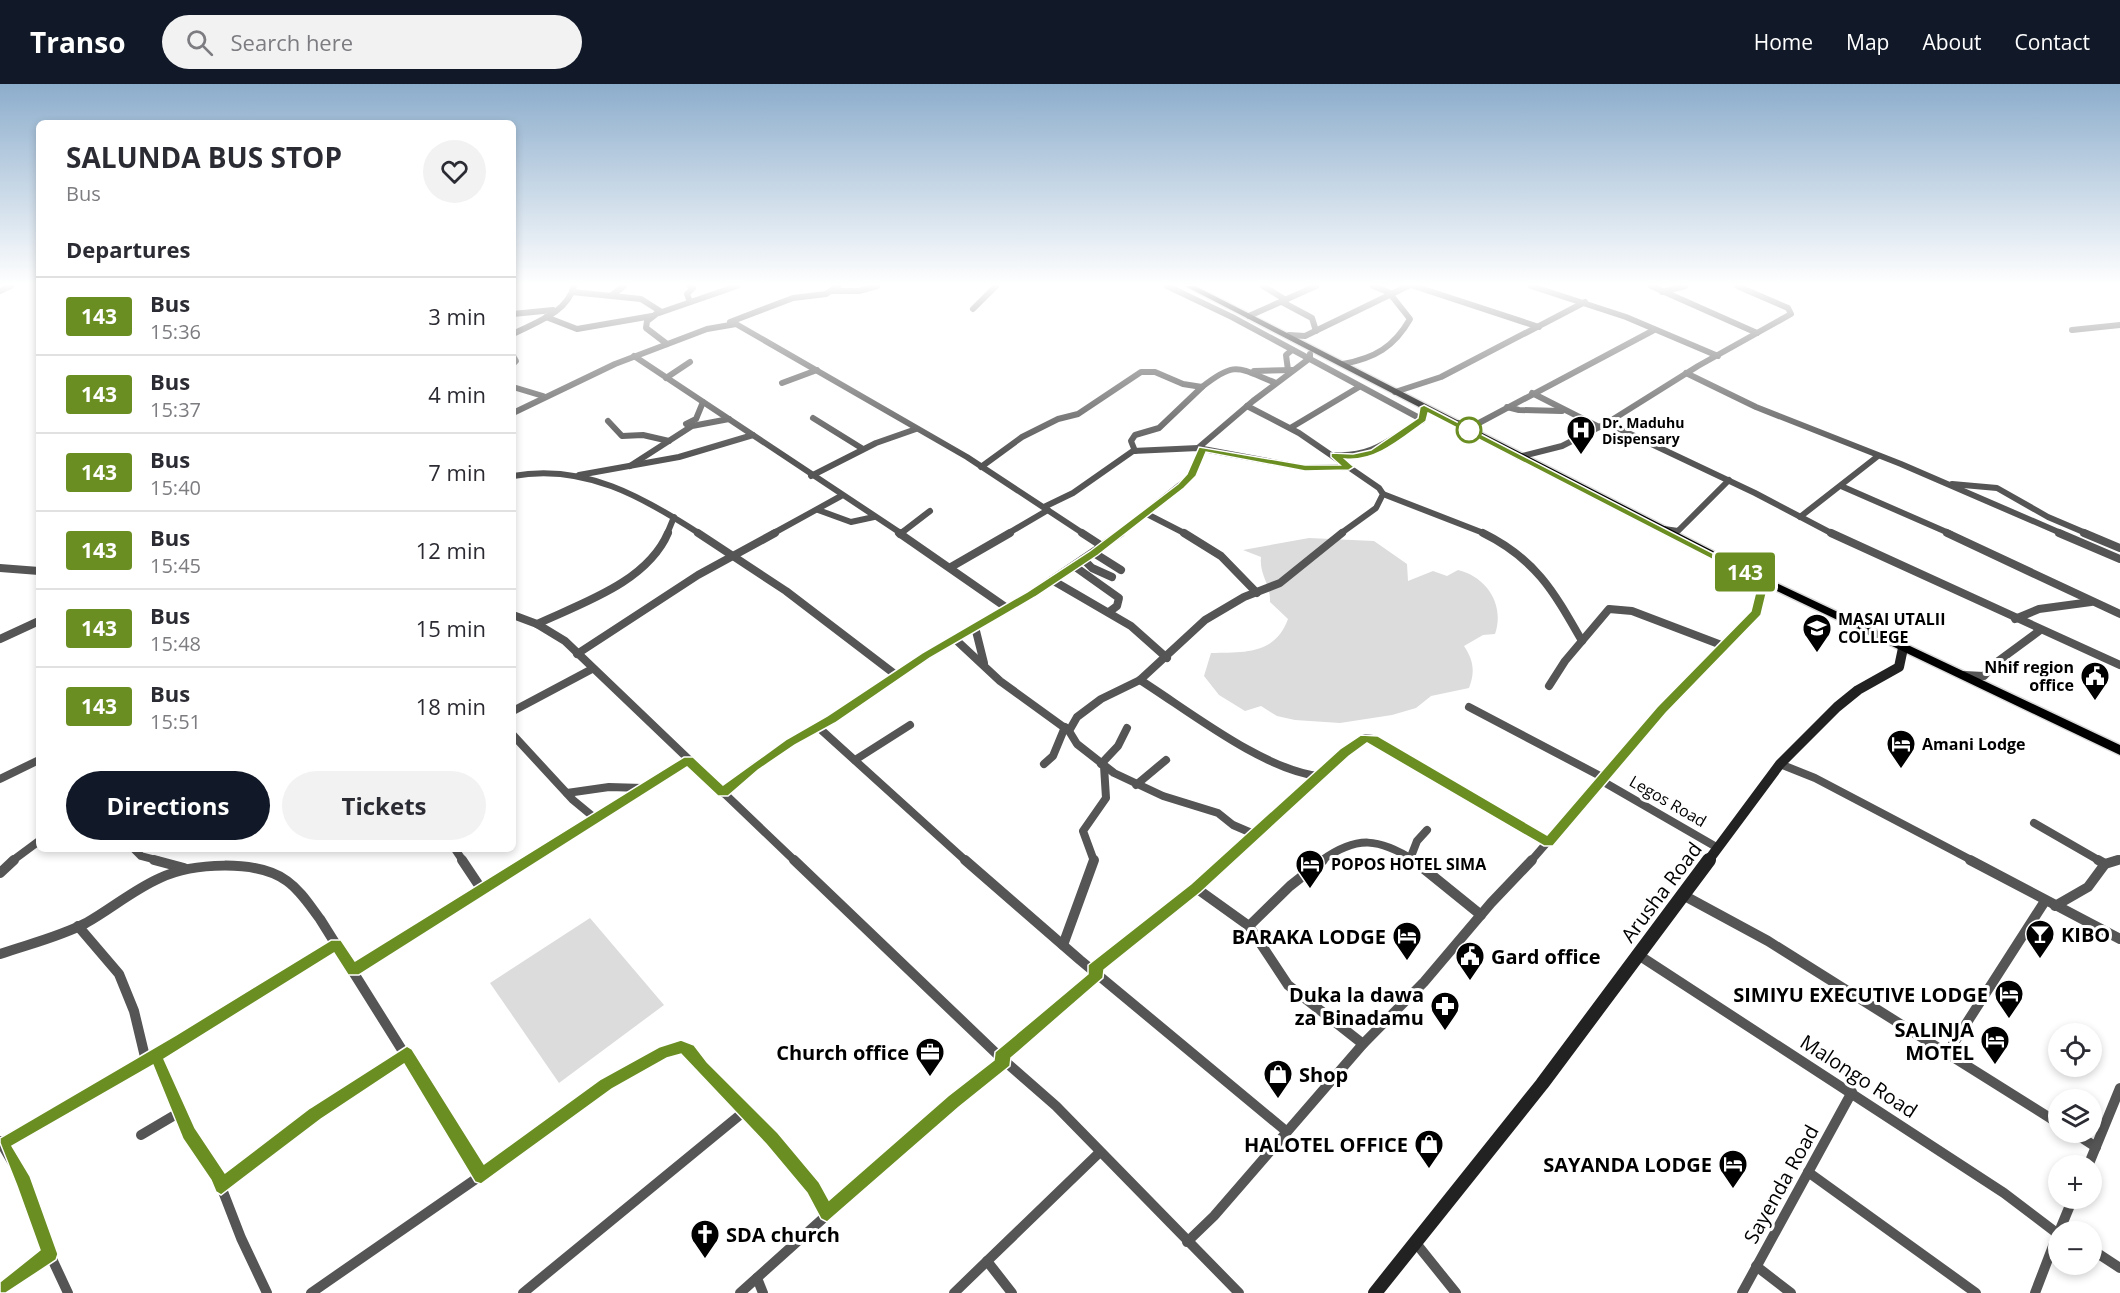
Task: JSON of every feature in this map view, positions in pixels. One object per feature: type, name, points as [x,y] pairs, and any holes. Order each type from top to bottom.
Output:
[{"type":"highway","points":[[1298,342],[1310,352],[1343,364],[1764,582],[2120,750]]},
{"type":"main road","name":"Arusha Road","points":[[1375,1293],[1529,1102],[1780,764],[1844,701],[1899,667],[1903,648]]},
{"type":"street","points":[[516,411],[543,396],[672,342]]},
{"type":"street","points":[[770,342],[981,467],[1102,546]]},
{"type":"street","points":[[1277,342],[1292,350],[1310,352],[1327,372],[1423,420]]},
{"type":"street","points":[[1343,364],[1371,360],[1394,342]]},
{"type":"street","points":[[1395,392],[1441,377],[1509,342]]},
{"type":"street","points":[[1457,423],[1477,424],[1630,342]]},
{"type":"street","points":[[1685,342],[1718,356]]},
{"type":"street","points":[[1519,457],[1562,446],[1607,423],[1686,373],[1741,342]]},
{"type":"street","points":[[1291,370],[1286,355],[1292,350]]},
{"type":"street","points":[[723,793],[754,767],[896,675],[1094,553],[1191,476],[1200,449],[1246,406],[1310,352]]},
{"type":"street","points":[[634,357],[951,567],[1007,608]]},
{"type":"street","points":[[666,378],[690,362]]},
{"type":"street","points":[[1135,451],[1131,441],[1135,435],[1159,428],[1202,387],[1231,367],[1250,371],[1276,383]]},
{"type":"street","points":[[782,383],[817,370]]},
{"type":"street","points":[[1250,371],[1291,370]]},
{"type":"street","points":[[981,467],[1022,437],[1058,419],[1078,414],[1141,372],[1155,372],[1183,384],[1202,387]]},
{"type":"street","points":[[1686,373],[1756,407],[1947,484],[2120,559]]},
{"type":"street","points":[[1292,427],[1359,387]]},
{"type":"street","points":[[516,388],[543,396]]},
{"type":"street","points":[[1532,393],[1599,427]]},
{"type":"street","points":[[683,431],[685,425],[696,419],[703,402]]},
{"type":"street","points":[[1246,406],[1292,427],[1334,455],[1383,494],[1496,539],[1519,555],[1548,582],[1582,641]]},
{"type":"street","points":[[1423,420],[1424,407]]},
{"type":"street","points":[[1507,407],[1525,411],[1565,411]]},
{"type":"street","points":[[813,418],[863,449]]},
{"type":"street","points":[[630,466],[683,431],[704,422],[729,420]]},
{"type":"street","points":[[1334,455],[1353,457],[1368,454],[1423,420]]},
{"type":"street","points":[[608,421],[622,436],[643,435],[669,441]]},
{"type":"street","points":[[1607,423],[2039,631],[2120,665]]},
{"type":"street","points":[[811,476],[863,449],[916,429]]},
{"type":"street","points":[[571,476],[704,451],[753,435]]},
{"type":"street","points":[[951,567],[1073,493],[1114,462],[1135,451],[1200,449],[1305,468],[1349,467]]},
{"type":"street","points":[[1800,517],[1878,456]]},
{"type":"street","points":[[516,475],[533,472],[571,476],[622,489],[641,500],[652,503],[786,591],[896,675]]},
{"type":"street","points":[[1660,529],[1678,531],[1729,480]]},
{"type":"street","points":[[1947,484],[1982,484],[1996,488],[2048,517],[2120,548]]},
{"type":"street","points":[[1840,486],[2010,560],[2120,614]]},
{"type":"street","points":[[1044,764],[1053,756],[1067,729],[1077,717],[1094,704],[1140,680],[1167,658],[1205,620],[1237,601],[1280,583],[1313,554],[1369,513],[1383,494]]},
{"type":"street","points":[[577,654],[689,581],[841,496]]},
{"type":"street","points":[[818,510],[851,522],[874,517]]},
{"type":"street","points":[[900,534],[930,511]]},
{"type":"street","points":[[1145,513],[1217,552],[1245,575],[1257,593]]},
{"type":"street","points":[[537,624],[623,579],[641,566],[659,549],[674,517]]},
{"type":"street","points":[[1094,553],[1121,570]]},
{"type":"street","points":[[1083,559],[1092,568],[1112,577]]},
{"type":"street","points":[[1074,566],[1119,598],[1117,606],[1109,612]]},
{"type":"street","points":[[0,568],[36,571]]},
{"type":"street","points":[[1052,580],[1081,594],[1109,612],[1158,646],[1167,658]]},
{"type":"street","points":[[1187,1242],[1214,1216],[1363,1044],[1424,982],[1481,915],[1549,842],[1662,710],[1757,612],[1764,582]]},
{"type":"street","points":[[2015,619],[2039,609],[2093,601]]},
{"type":"street","points":[[1549,686],[1609,609],[1616,608],[1643,615],[1724,646]]},
{"type":"street","points":[[516,616],[537,624],[565,641],[1003,1059],[1056,1106],[1239,1293]]},
{"type":"street","points":[[0,639],[36,622]]},
{"type":"street","points":[[975,627],[985,666]]},
{"type":"street","points":[[1960,675],[1984,676],[1997,662],[2039,631]]},
{"type":"street","points":[[955,639],[1000,681],[1067,729],[1077,744],[1103,765],[1136,785],[1218,813],[1233,825],[1254,834]]},
{"type":"street","points":[[516,709],[592,669]]},
{"type":"street","points":[[1140,680],[1274,765],[1301,774],[1318,776]]},
{"type":"street","name":"Legos Road","points":[[1469,707],[1603,780],[1719,848]]},
{"type":"street","points":[[855,760],[910,725]]},
{"type":"street","points":[[818,727],[914,816],[1063,945],[1286,1131]]},
{"type":"street","points":[[1063,945],[1094,861],[1094,852],[1083,837],[1083,831],[1106,798],[1103,765],[1118,746],[1127,729]]},
{"type":"street","points":[[516,738],[567,793],[596,819]]},
{"type":"street","points":[[740,1293],[1003,1059],[1096,972],[1196,888],[1356,743],[1369,738],[1549,842]]},
{"type":"street","points":[[353,970],[688,760]]},
{"type":"street","points":[[1136,785],[1166,760]]},
{"type":"street","points":[[0,779],[36,761]]},
{"type":"street","points":[[1780,764],[1851,797],[2120,939]]},
{"type":"street","points":[[567,793],[609,787],[644,788]]},
{"type":"street","points":[[2034,823],[2105,864]]},
{"type":"street","points":[[1410,859],[1417,841],[1427,830]]},
{"type":"street","points":[[1249,926],[1271,902],[1317,865],[1354,843],[1376,842],[1410,859],[1434,874],[1481,915]]},
{"type":"street","points":[[0,873],[7,864],[36,843]]},
{"type":"street","points":[[137,852],[141,856],[186,869]]},
{"type":"street","points":[[457,852],[482,890]]},
{"type":"street","points":[[2055,906],[2088,887],[2105,864],[2120,859]]},
{"type":"street","points":[[0,954],[47,940],[78,926],[171,873],[186,869],[242,868],[261,870],[280,877],[314,911],[407,1054],[481,1176]]},
{"type":"street","points":[[1196,888],[1249,926],[1288,985],[1363,1044]]},
{"type":"street","points":[[1683,895],[1768,941],[2048,1117]]},
{"type":"street","points":[[1948,1052],[1975,1004],[2008,961],[2045,901]]},
{"type":"street","points":[[78,926],[115,966],[136,1016],[146,1061]]},
{"type":"street","points":[[68,1293],[50,1254],[24,1182],[1,1141],[159,1054],[336,945]]},
{"type":"street","name":"Malongo Road","points":[[1637,954],[1852,1092],[2048,1223]]},
{"type":"street","points":[[311,1293],[481,1176],[607,1084],[674,1048],[688,1050],[707,1073],[746,1110],[813,1188],[827,1214]]},
{"type":"street","points":[[159,1054],[160,1065],[189,1133],[217,1176],[267,1293]]},
{"type":"street","points":[[221,1186],[315,1113],[407,1054]]},
{"type":"street","points":[[2093,1155],[2120,1088]]},
{"type":"street","name":"Sayenda Road","points":[[1742,1293],[1852,1092]]},
{"type":"street","points":[[523,1293],[567,1255],[683,1166],[746,1110]]},
{"type":"street","points":[[141,1135],[180,1112]]},
{"type":"street","points":[[2090,1143],[2096,1147]]},
{"type":"street","points":[[954,1293],[1100,1152]]},
{"type":"street","points":[[1808,1172],[1976,1293]]},
{"type":"street","points":[[1415,1242],[1456,1293]]},
{"type":"street","points":[[0,1288],[50,1254]]},
{"type":"street","points":[[2102,1256],[2120,1268]]},
{"type":"street","points":[[2035,1293],[2048,1261]]},
{"type":"street","points":[[987,1262],[1012,1293]]},
{"type":"street","points":[[1756,1266],[1791,1293]]},
{"type":"street","points":[[757,1278],[763,1293]]},
{"type":"shaded area","points":[[1309,538],[1374,541],[1407,564],[1408,581],[1433,571],[1447,576],[1458,570],[1477,579],[1485,586],[1495,603],[1498,613],[1497,623],[1495,634],[1483,635],[1464,646],[1472,667],[1469,688],[1431,696],[1416,708],[1392,715],[1340,723],[1295,720],[1277,716],[1261,706],[1245,711],[1219,695],[1204,676],[1211,653],[1246,651],[1267,645],[1282,631],[1288,619],[1270,602],[1261,557],[1243,550]]},
{"type":"shaded area","points":[[590,918],[664,1005],[559,1083],[490,983]]},
{"type":"bus line","name":"143","points":[[0,1288],[50,1254],[24,1182],[2,1143],[68,1103],[182,1040],[336,945],[353,970],[688,760],[723,793],[754,767],[791,742],[831,720],[907,668],[1031,594],[1094,553],[1181,486],[1191,476],[1203,449],[1305,468],[1349,467],[1334,455],[1353,457],[1375,452],[1413,424],[1423,420],[1424,407],[1764,582],[1757,612],[1662,710],[1549,842],[1373,739],[1365,738],[1344,753],[1196,888],[1093,970],[1098,974],[1000,1057],[1005,1061],[954,1101],[877,1172],[827,1214],[813,1188],[793,1162],[734,1098],[701,1067],[688,1050],[681,1047],[664,1052],[607,1084],[481,1176],[407,1054],[363,1080],[343,1096],[315,1113],[221,1186],[189,1133],[160,1065]]},
{"type":"place","name":"Dr. Maduhu Dispensary","points":[[1581,456]]},
{"type":"place","name":"MASAI UTALII COLLEGE","points":[[1817,654]]},
{"type":"place","name":"Nhif region office","points":[[2095,702]]},
{"type":"place","name":"Amani Lodge","points":[[1901,770]]},
{"type":"place","name":"POPOS HOTEL SIMA","points":[[1310,890]]},
{"type":"place","name":"KIBO","points":[[2040,960]]},
{"type":"place","name":"BARAKA LODGE","points":[[1407,962]]},
{"type":"place","name":"Gard office","points":[[1470,982]]},
{"type":"place","name":"SIMIYU EXECUTIVE LODGE","points":[[2009,1020]]},
{"type":"place","name":"Duka la dawa za Binadamu","points":[[1445,1032]]},
{"type":"place","name":"SALINJA MOTEL","points":[[1995,1066]]},
{"type":"place","name":"Church office","points":[[930,1078]]},
{"type":"place","name":"Shop","points":[[1278,1100]]},
{"type":"place","name":"HALOTEL OFFICE","points":[[1429,1170]]},
{"type":"place","name":"SAYANDA LODGE","points":[[1733,1190]]},
{"type":"place","name":"SDA church","points":[[705,1260]]}]
